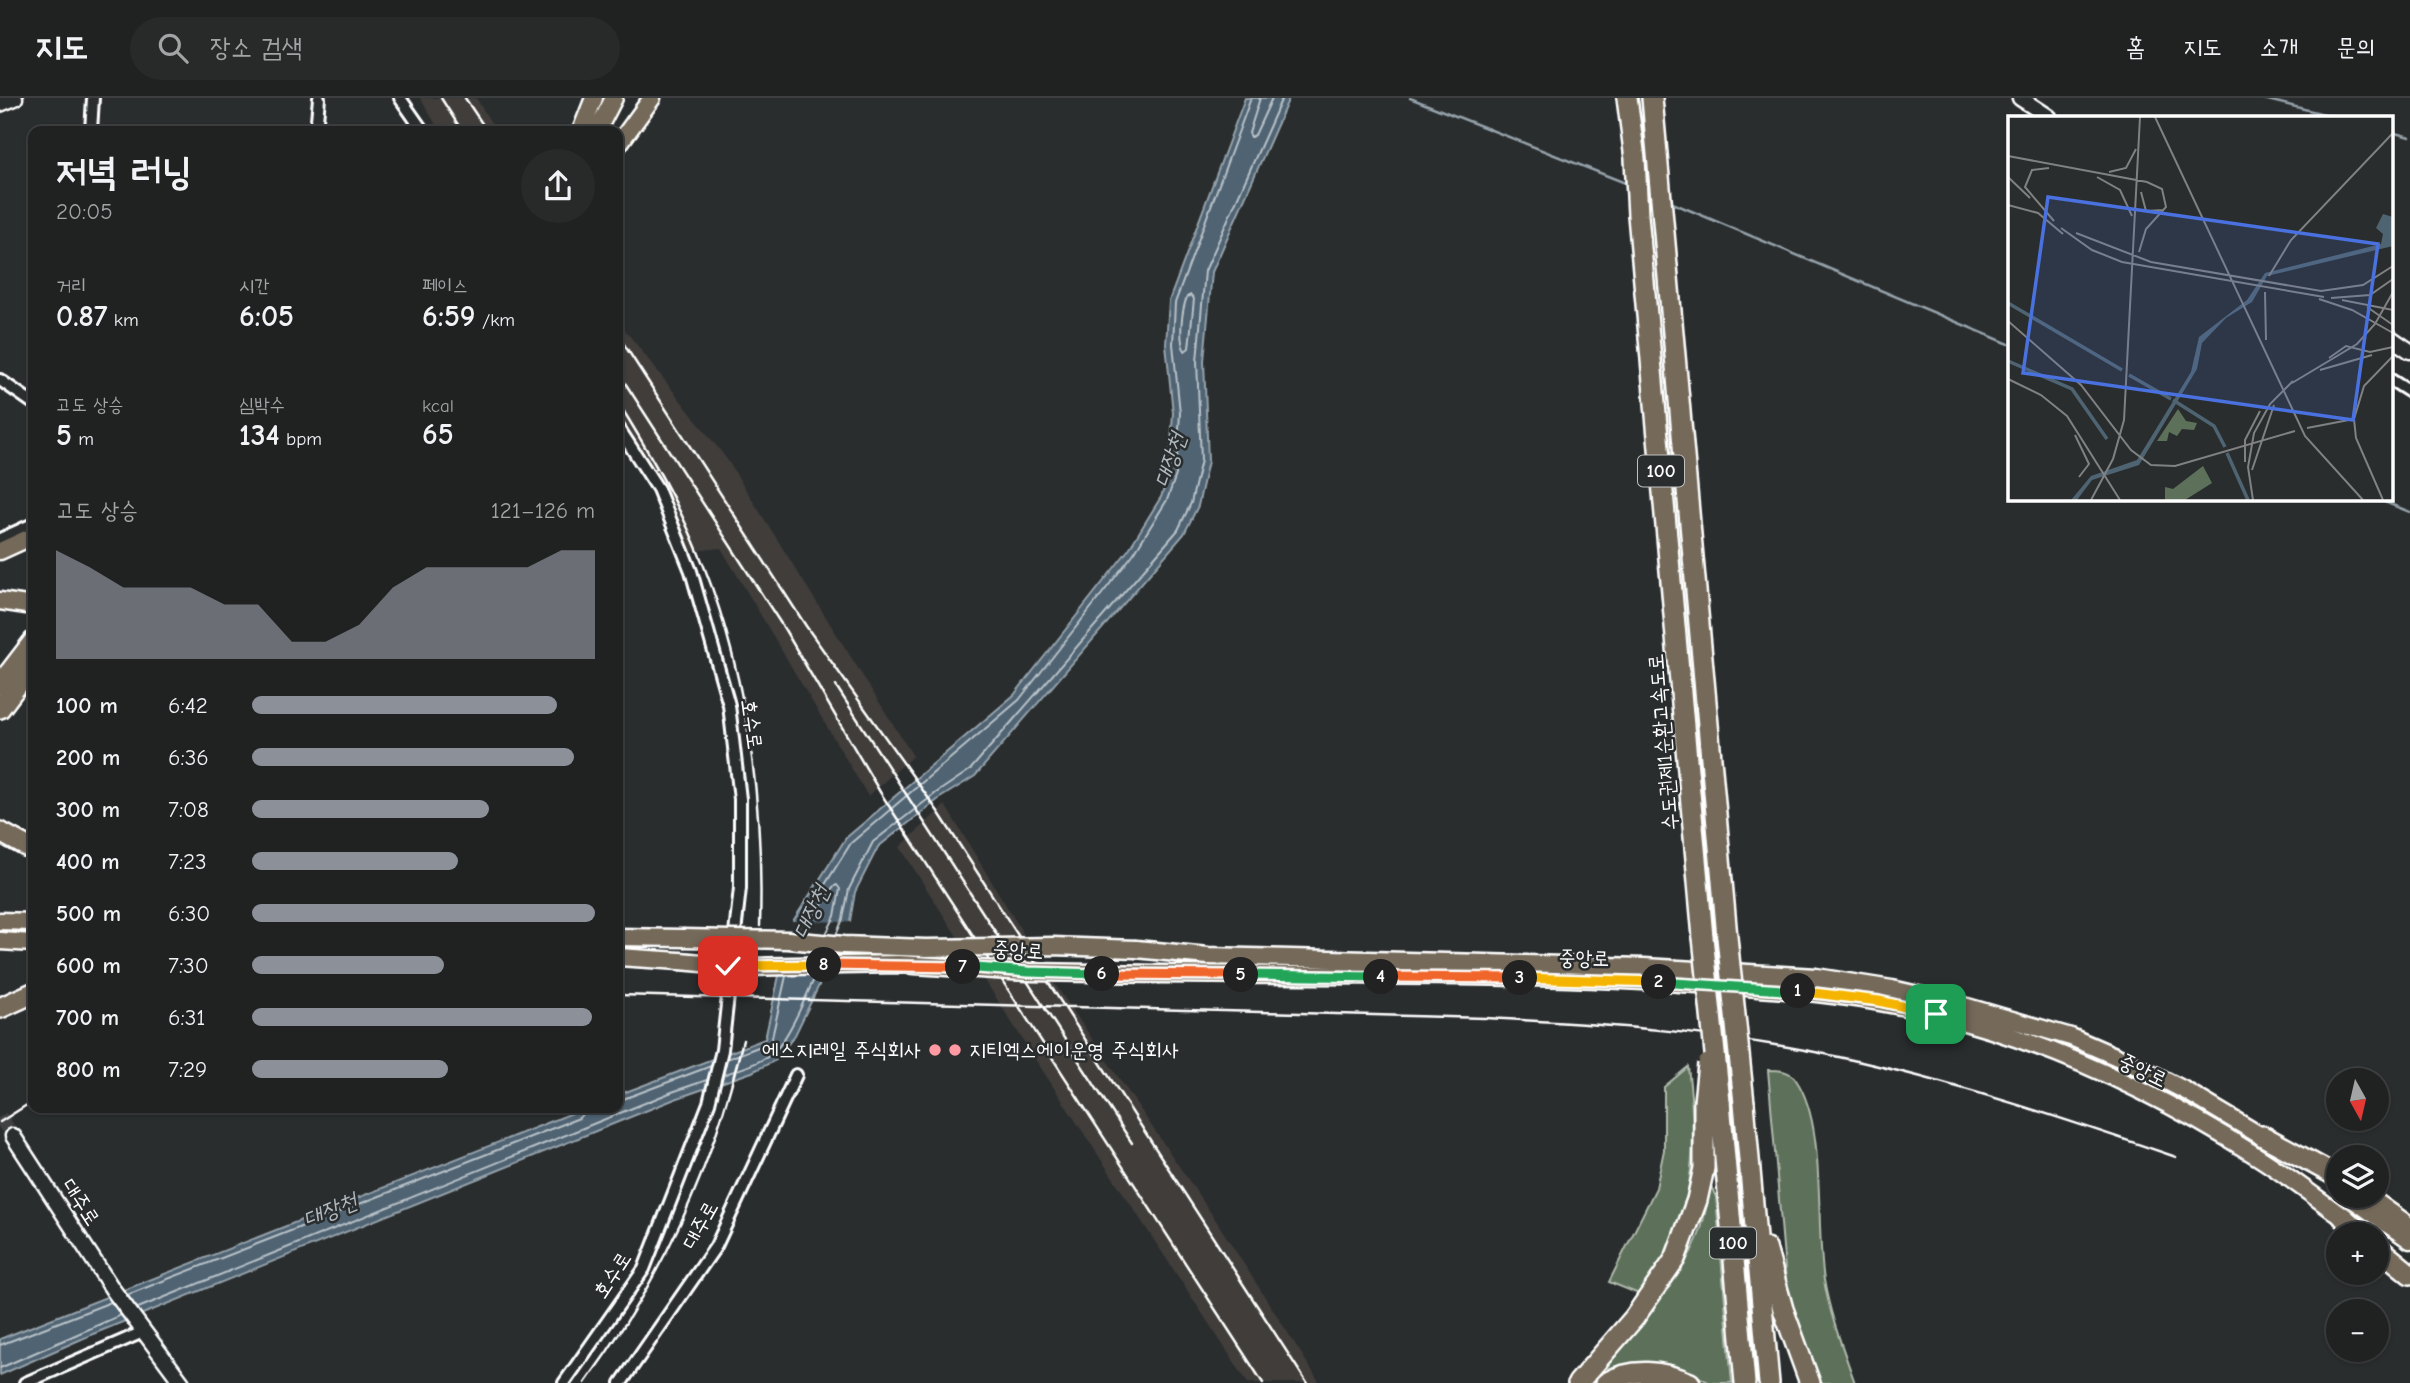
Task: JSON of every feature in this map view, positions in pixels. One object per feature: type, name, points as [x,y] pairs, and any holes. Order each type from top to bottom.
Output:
[{"type":"highway","name":"수도권제1순환고속도로","points":[[1627,98],[1635,159],[1637,215],[1712,1021],[1712,1102],[1745,1383]]},
{"type":"highway","name":"100","points":[[1652,98],[1769,1383]]},
{"type":"highway","points":[[0,685],[28,649]]},
{"type":"highway","points":[[0,708],[28,671]]},
{"type":"highway","points":[[0,832],[28,847]]},
{"type":"highway","points":[[0,1008],[28,995]]},
{"type":"highway","points":[[1578,1383],[1633,1318],[1675,1259],[1697,1200],[1712,1102]]},
{"type":"highway","points":[[2263,1136],[2326,1170]]},
{"type":"highway","points":[[1753,1197],[1783,1309],[1810,1383]]},
{"type":"highway","points":[[2382,1208],[2410,1228]]},
{"type":"highway","points":[[2343,1217],[2349,1222]]},
{"type":"highway","points":[[2389,1255],[2410,1274]]},
{"type":"highway","points":[[1606,1383],[1615,1377],[1635,1373],[1656,1373],[1690,1383]]},
{"type":"main road","points":[[583,126],[594,98]]},
{"type":"main road","points":[[600,126],[614,98]]},
{"type":"main road","points":[[612,126],[626,98]]},
{"type":"main road","points":[[623,138],[652,98]]},
{"type":"main road","points":[[0,551],[28,538]]},
{"type":"main road","points":[[0,601],[28,605]]},
{"type":"main road","points":[[5,919],[28,921]]},
{"type":"main road","name":"중앙로","points":[[623,937],[788,940],[926,948],[1053,946],[1136,949],[1208,956],[1644,967],[1816,977],[1957,1004],[2071,1037],[2142,1068],[2263,1136],[2326,1181]]},
{"type":"main road","points":[[0,942],[28,943]]},
{"type":"main road","name":"중앙로","points":[[623,957],[747,967],[898,964],[1040,973],[1623,980],[1765,987],[1879,1001],[1987,1029],[2111,1077],[2187,1115],[2257,1156],[2343,1217]]},
{"type":"main road","points":[[2365,1208],[2410,1240]]},
{"type":"main road","points":[[2389,1252],[2410,1266]]},
{"type":"street","points":[[0,104],[15,98]]},
{"type":"street","points":[[91,126],[93,98]]},
{"type":"street","points":[[316,126],[319,98]]},
{"type":"street","points":[[400,98],[420,126]]},
{"type":"street","points":[[2020,98],[2047,116]]},
{"type":"street","points":[[2392,339],[2410,351]]},
{"type":"street","points":[[0,380],[28,400]]},
{"type":"street","points":[[2392,381],[2410,392]]},
{"type":"street","name":"호수로","points":[[564,1383],[645,1269],[709,1103],[722,1050],[740,888],[740,799],[729,705],[691,571],[658,489],[623,435]]},
{"type":"street","points":[[0,539],[28,526]]},
{"type":"street","name":"대주로","points":[[621,1383],[716,1246],[796,1075]]},
{"type":"street","name":"대주로","points":[[13,1136],[113,1290],[141,1328]]},
{"type":"street","points":[[25,1383],[141,1328],[182,1383]]},
{"type":"shaded area","points":[[420,98],[476,98],[493,126],[437,126]]},
{"type":"shaded area","points":[[623,327],[726,458],[913,756],[868,796],[721,548],[684,552],[623,442]]},
{"type":"shaded area","points":[[945,805],[1046,971],[1217,1222],[1320,1383],[1248,1383],[1035,1059],[900,847]]},
{"type":"green space","points":[[1688,1067],[1693,1129],[1689,1186],[1672,1240],[1658,1267],[1639,1294],[1609,1282],[1656,1188],[1664,1150],[1664,1087]]},
{"type":"green space","points":[[1768,1070],[1790,1074],[1806,1099],[1816,1149],[1824,1280],[1833,1319],[1855,1383],[1819,1383],[1796,1326],[1786,1282]]},
{"type":"green space","points":[[1711,1186],[1716,1197],[1732,1383],[1710,1383],[1682,1368],[1655,1365],[1625,1365],[1602,1369],[1615,1350],[1649,1315],[1683,1266],[1701,1229]]},
{"type":"water","name":"대장천","points":[[1245,98],[1289,98],[1212,272],[1204,361],[1208,461],[1198,506],[1184,534],[975,776],[940,798],[878,847],[855,892],[850,921],[795,1035],[776,1060],[752,1072],[675,1099],[93,1334],[0,1375],[0,1339],[572,1113],[623,1113],[623,1093],[765,1039],[790,926],[846,838],[1014,695],[1129,549],[1161,497],[1169,474],[1173,413],[1166,344],[1169,301]]},
{"type":"pier","points":[[789,921],[853,922],[827,977],[775,975]]},
{"type":"waterway","points":[[1410,98],[1628,184]]},
{"type":"waterway","points":[[2260,98],[2332,116]]},
{"type":"waterway","points":[[2392,132],[2410,137]]},
{"type":"waterway","points":[[1670,202],[2008,344]]},
{"type":"waterway","points":[[2380,500],[2410,512]]},
{"type":"tunnel","points":[[0,1117],[13,1136]]},
{"type":"railway","points":[[441,98],[459,126]]},
{"type":"railway","points":[[465,98],[484,126]]},
{"type":"railway","points":[[623,343],[806,626],[939,813],[1307,1383]]},
{"type":"railway","points":[[623,380],[785,630],[880,792],[1263,1383]]},
{"type":"railway","points":[[623,410],[659,470],[686,524],[712,587],[727,634],[739,682],[755,779],[759,828],[760,926]]},
{"type":"railway","points":[[836,686],[1132,1143]]},
{"type":"railway","points":[[623,995],[1485,1018],[1663,1030],[1795,1048],[1882,1067],[2009,1102],[2176,1157]]},
{"type":"railway","points":[[585,1383],[639,1302],[682,1220],[716,1133],[743,1040]]},
{"type":"railway","points":[[0,1122],[28,1104]]},
{"type":"place","name":"에스지레일 주식회사","points":[[935,1050]]},
{"type":"place","name":"지티엑스에이운영 주식회사","points":[[955,1050]]},
{"type":"route","points":[[728,966],[865,964],[1075,974],[1623,980],[1765,987],[1879,1001],[1936,1014]]}]
